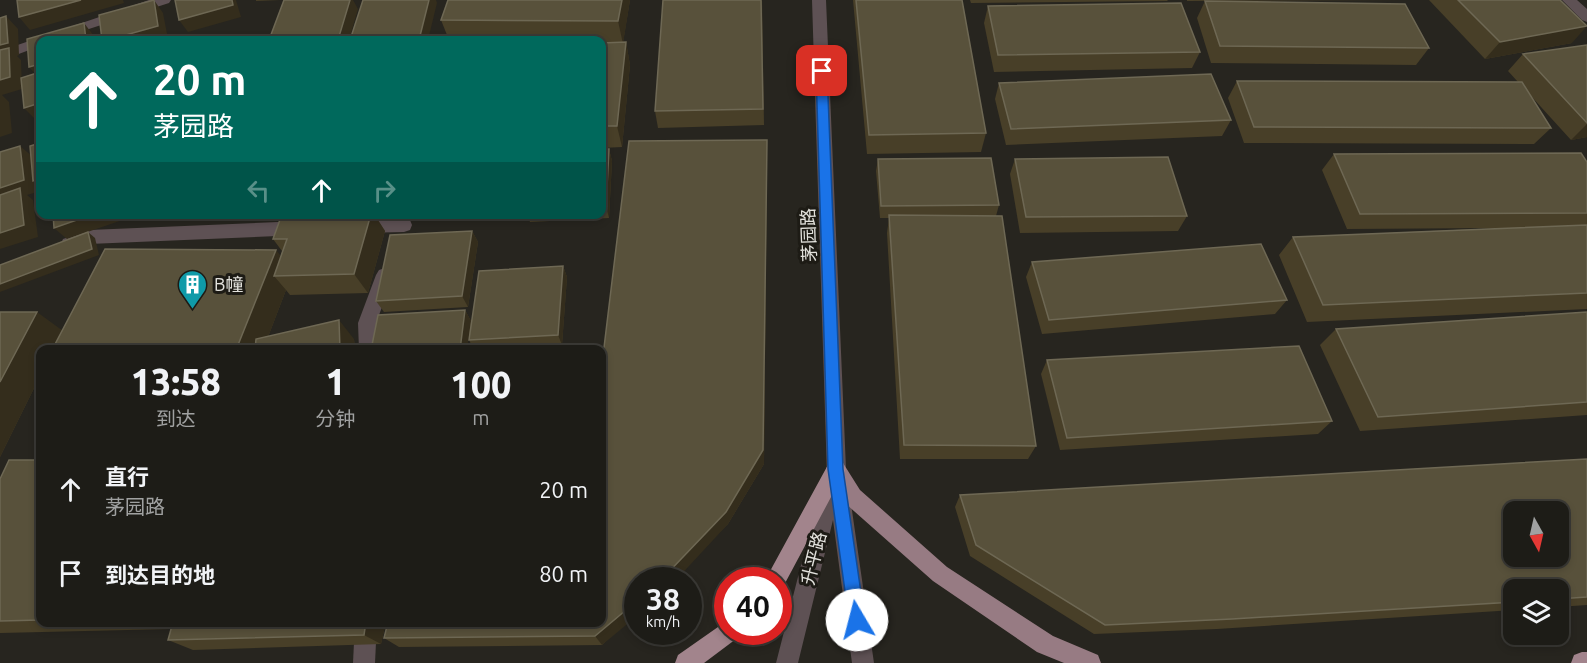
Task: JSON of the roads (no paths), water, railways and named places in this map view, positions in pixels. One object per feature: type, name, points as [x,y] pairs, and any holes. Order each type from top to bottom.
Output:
[{"type":"highway","points":[[783,567],[836,469]]},
{"type":"highway","points":[[686,663],[714,642]]},
{"type":"highway","points":[[1582,663],[1587,663]]},
{"type":"main road","points":[[836,469],[853,497],[940,574],[1045,644],[1090,663]]},
{"type":"street","points":[[56,36],[164,0]]},
{"type":"street","name":"茅园路","points":[[819,0],[836,469]]},
{"type":"street","points":[[1569,0],[1587,17]]},
{"type":"street","points":[[0,56],[36,43]]},
{"type":"street","points":[[345,227],[405,220],[368,323],[368,345]]},
{"type":"street","points":[[56,249],[89,237],[322,228]]},
{"type":"street","name":"升平路","points":[[786,663],[836,469]]},
{"type":"street","name":"升平路","points":[[836,469],[863,663]]},
{"type":"street","points":[[364,663],[366,627]]},
{"type":"place","name":"B幢","points":[[193,310]]}]
